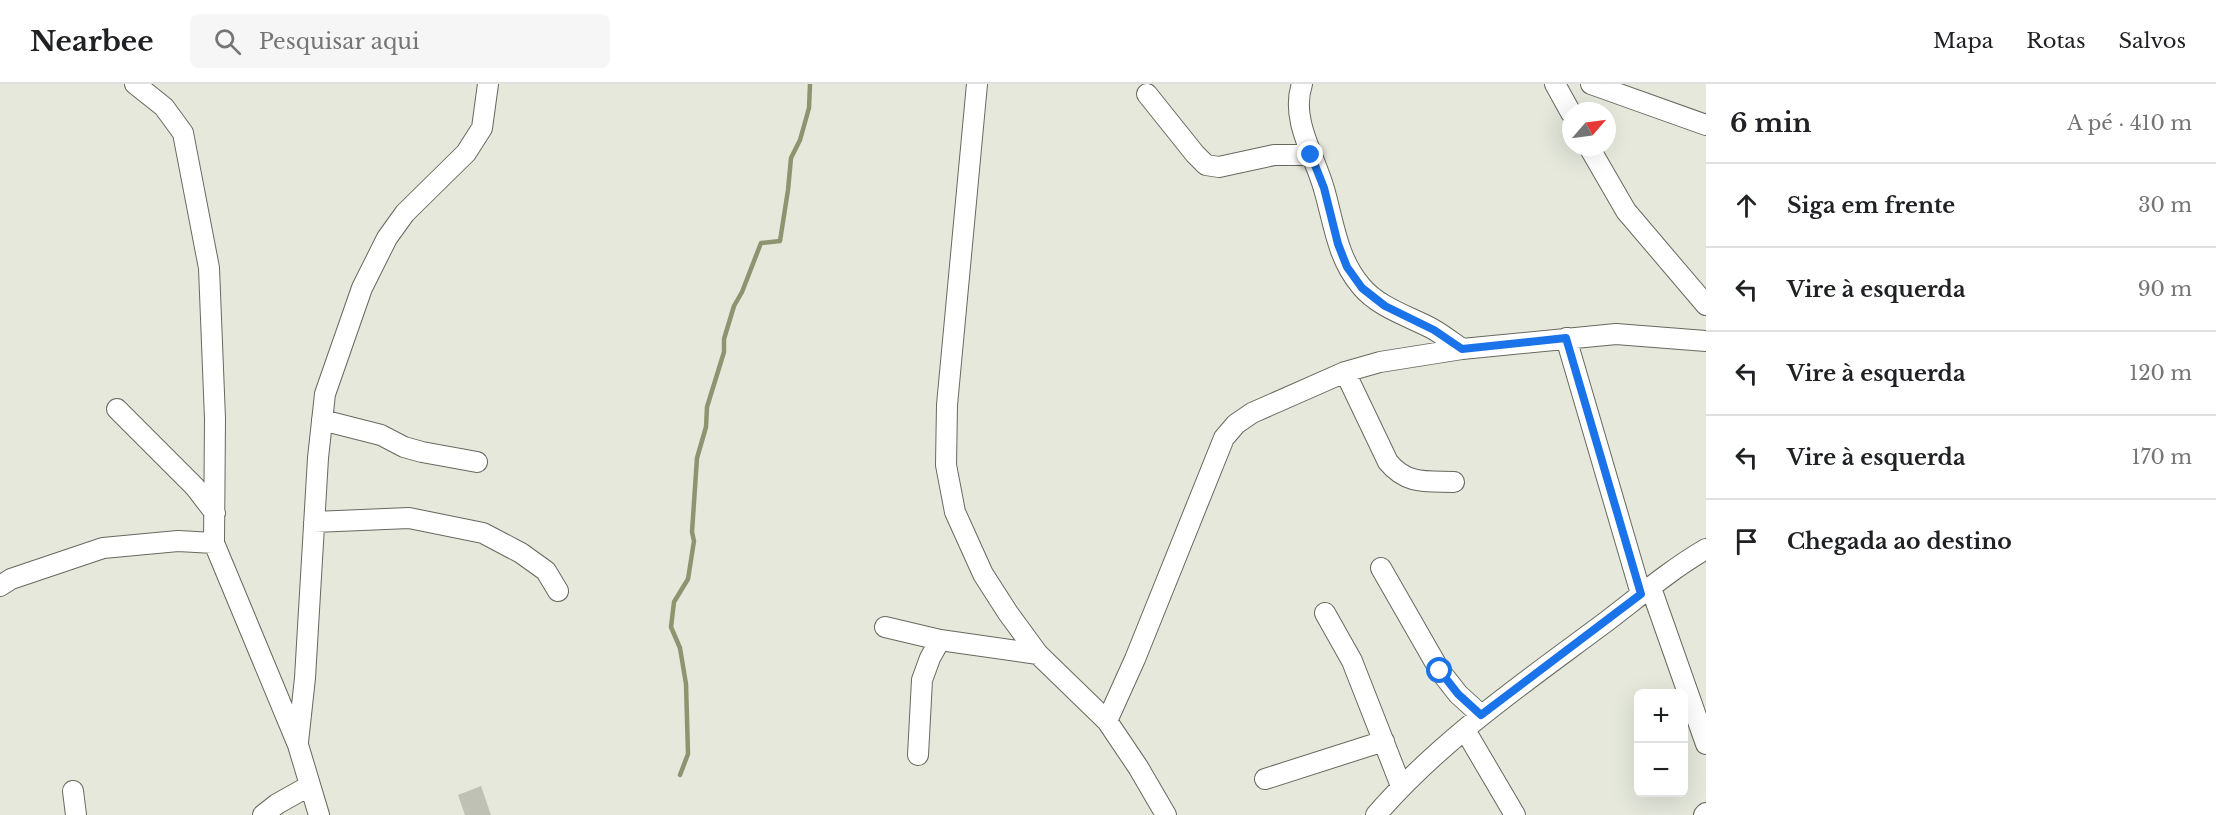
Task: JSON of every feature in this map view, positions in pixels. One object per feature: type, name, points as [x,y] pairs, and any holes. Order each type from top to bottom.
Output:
[{"type":"street","points":[[135,84],[164,107],[183,133],[209,268],[215,419],[214,543],[298,745],[319,815]]},
{"type":"street","points":[[298,745],[305,678],[314,522],[325,394],[362,288],[387,238],[405,213],[466,153],[482,128],[488,84]]},
{"type":"street","points":[[977,84],[948,394],[946,465],[955,512],[983,574],[1008,613],[1038,654],[1107,721],[1138,767],[1166,815]]},
{"type":"street","points":[[1302,84],[1299,97],[1300,120],[1324,188],[1338,244],[1347,267],[1362,288],[1385,306],[1434,330],[1462,349]]},
{"type":"street","points":[[1555,84],[1565,102]]},
{"type":"street","points":[[1591,84],[1706,124]]},
{"type":"street","points":[[1148,94],[1206,165],[1219,167],[1274,155],[1311,155]]},
{"type":"street","points":[[1595,156],[1626,211],[1706,305]]},
{"type":"street","points":[[1107,721],[1140,649],[1224,438],[1236,424],[1252,413],[1345,372],[1380,362],[1462,349],[1616,334],[1706,341]]},
{"type":"street","points":[[1566,338],[1646,591],[1706,744]]},
{"type":"street","points":[[1345,372],[1388,462],[1395,471],[1410,480],[1454,482]]},
{"type":"street","points":[[117,409],[195,487],[215,513]]},
{"type":"street","points":[[322,420],[381,435],[404,447],[422,452],[477,462]]},
{"type":"street","points":[[314,522],[409,518],[483,533],[521,553],[546,571],[558,591]]},
{"type":"street","points":[[0,586],[20,576],[103,548],[178,541],[214,543]]},
{"type":"street","points":[[1376,815],[1401,786],[1481,715],[1646,591],[1706,549]]},
{"type":"street","points":[[1381,568],[1440,671],[1458,694],[1481,715]]},
{"type":"street","points":[[1325,614],[1352,661],[1401,786]]},
{"type":"street","points":[[885,627],[940,640],[1038,654]]},
{"type":"street","points":[[918,755],[922,680],[940,640]]},
{"type":"street","points":[[1466,730],[1515,815]]},
{"type":"street","points":[[1265,778],[1384,741]]},
{"type":"street","points":[[263,815],[277,804],[309,786]]},
{"type":"street","points":[[73,791],[76,815]]},
{"type":"building","points":[[481,786],[491,815],[465,815],[458,795]]},
{"type":"waterway","points":[[680,775],[688,754],[686,684],[680,648],[671,627],[674,602],[688,579],[694,541],[692,532],[697,458],[706,427],[707,407],[724,352],[724,339],[734,306],[742,292],[761,243],[780,241],[791,158],[800,140],[809,108],[810,84]]},
{"type":"route","points":[[1311,155],[1324,188],[1332,224],[1347,267],[1362,288],[1385,306],[1434,330],[1462,349],[1566,338],[1641,594],[1481,715],[1458,694],[1440,671]]}]
